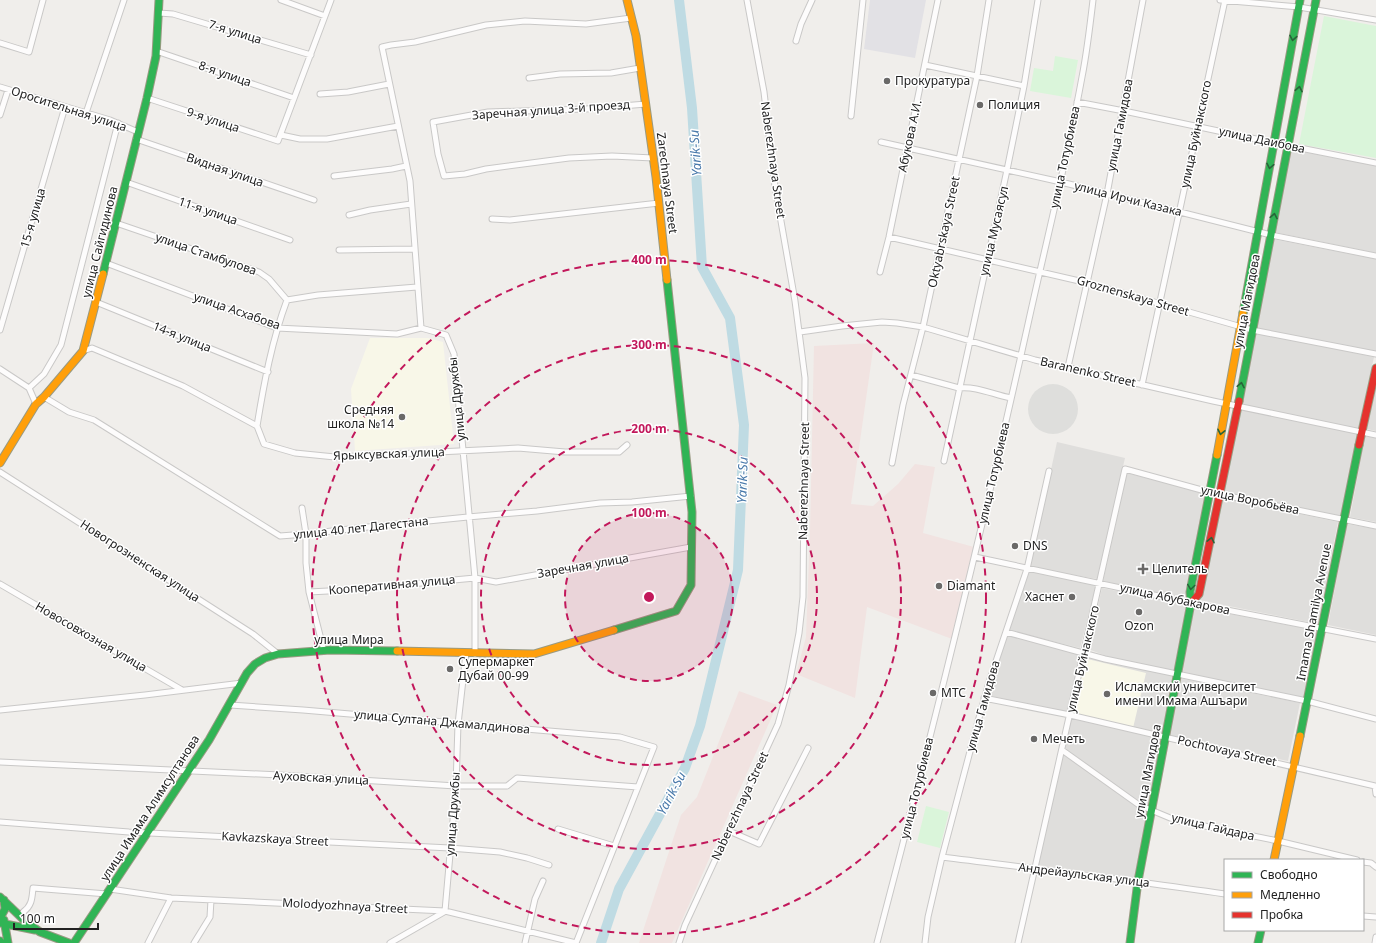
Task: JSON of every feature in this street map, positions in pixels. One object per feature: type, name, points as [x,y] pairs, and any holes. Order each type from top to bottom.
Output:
[{"type":"main road","name":"улица Сайгидинова","points":[[0,463],[36,404],[44,398],[84,351],[147,98],[156,56],[159,0]]},
{"type":"main road","name":"Zarechnaya Street","points":[[627,0],[636,36],[659,203],[691,496],[691,585]]},
{"type":"main road","name":"улица Магидова","points":[[1192,603],[1199,594],[1220,495],[1316,0]]},
{"type":"main road","name":"улица Магидова","points":[[1130,943],[1138,881],[1192,603],[1190,592],[1227,404],[1299,3]]},
{"type":"main road","name":"Imama Shamilya Avenue","points":[[1274,859],[1376,368]]},
{"type":"main road","name":"улица Мира","points":[[242,683],[247,673],[255,664],[265,658],[278,654],[324,651],[534,654],[676,611],[691,585]]},
{"type":"main road","name":"улица Имама Алимсултанова","points":[[74,943],[188,771],[230,705],[242,683]]},
{"type":"main road","points":[[0,889],[5,907],[2,920],[8,943]]},
{"type":"main road","points":[[2,899],[24,920],[40,932]]},
{"type":"main road","points":[[2,920],[69,943]]},
{"type":"main road","points":[[1258,943],[1261,931]]},
{"type":"street","points":[[0,43],[29,52],[43,0]]},
{"type":"street","points":[[86,113],[124,0]]},
{"type":"street","points":[[281,0],[325,16]]},
{"type":"street","points":[[331,0],[281,135],[300,139],[327,139],[398,126]]},
{"type":"street","name":"Naberezhnaya Street","points":[[679,943],[685,925],[778,724],[789,685],[799,633],[802,597],[805,378],[800,332],[775,187],[764,92],[747,0]]},
{"type":"street","points":[[796,41],[801,24],[812,0]]},
{"type":"street","points":[[851,116],[863,0]]},
{"type":"street","name":"Абукова А.И.","points":[[880,272],[889,237],[938,0]]},
{"type":"street","name":"Oktyabrskaya Street","points":[[892,463],[903,405],[941,249],[977,76],[990,0]]},
{"type":"street","name":"улица Мусаясул","points":[[944,461],[1007,170],[1024,86],[1038,0]]},
{"type":"street","name":"улица Тотурбиева","points":[[877,943],[908,827],[975,557],[1039,271],[1061,182],[1083,76],[1093,0]]},
{"type":"street","name":"улица Гамидова","points":[[1068,367],[1107,194],[1124,110],[1143,0]]},
{"type":"street","points":[[1220,0],[1299,3],[1314,9],[1376,20]]},
{"type":"street","name":"улица Буйнакского","points":[[1142,385],[1225,0]]},
{"type":"street","name":"7-я улица","points":[[159,13],[173,14],[311,55]]},
{"type":"street","points":[[421,328],[410,181],[382,47],[415,42],[486,25],[525,21],[586,24],[631,18]]},
{"type":"street","name":"8-я улица","points":[[156,51],[294,98]]},
{"type":"street","points":[[925,65],[1024,86]]},
{"type":"street","points":[[529,78],[560,74],[611,73],[640,68]]},
{"type":"street","points":[[320,94],[348,92],[389,84]]},
{"type":"street","name":"Оросительная улица","points":[[0,87],[118,124],[137,135]]},
{"type":"street","points":[[0,115],[8,90]]},
{"type":"street","name":"9-я улица","points":[[147,98],[278,141],[281,135]]},
{"type":"street","name":"улица Даибова","points":[[1077,102],[1124,110],[1275,143],[1376,163]]},
{"type":"street","name":"Заречная улица 3-й проезд","points":[[646,104],[586,109],[488,112],[433,122],[438,154],[444,176],[569,158],[612,156],[653,158]]},
{"type":"street","name":"15-я улица","points":[[0,330],[65,107]]},
{"type":"street","points":[[29,388],[44,374],[60,345],[118,124]]},
{"type":"street","name":"Видная улица","points":[[137,135],[314,200]]},
{"type":"street","name":"улица Ирчи Казака","points":[[881,142],[1061,182],[1271,235],[1376,256]]},
{"type":"street","points":[[334,176],[392,170],[406,166]]},
{"type":"street","name":"11-я улица","points":[[126,182],[290,240]]},
{"type":"street","points":[[492,219],[517,219],[659,203]]},
{"type":"street","points":[[349,214],[411,204]]},
{"type":"street","name":"улица Стамбулова","points":[[116,223],[259,272],[269,279],[287,300]]},
{"type":"street","name":"Groznenskaya Street","points":[[889,237],[1088,283],[1252,330],[1376,354]]},
{"type":"street","points":[[338,250],[415,249]]},
{"type":"street","name":"улица Асхабова","points":[[106,263],[277,328],[397,334],[421,328]]},
{"type":"street","points":[[84,351],[92,348],[183,386],[257,426],[262,392],[268,372],[277,328],[287,300],[318,294],[417,287]]},
{"type":"street","name":"14-я улица","points":[[96,302],[268,372]]},
{"type":"street","name":"Baranenko Street","points":[[800,332],[882,322],[923,327],[1021,355],[1142,385],[1376,435]]},
{"type":"street","name":"улица Дружбы","points":[[421,328],[446,335],[454,354],[468,517],[475,578],[475,654]]},
{"type":"street","points":[[0,368],[29,388],[36,404]]},
{"type":"street","points":[[911,375],[959,388],[992,392],[998,396],[1011,398]]},
{"type":"street","name":"улица 40 лет Дагестана","points":[[44,398],[69,412],[94,420],[280,536],[468,517],[538,512],[600,502],[632,502],[691,496]]},
{"type":"street","name":"Ярыксувская улица","points":[[257,426],[264,444],[295,453],[335,458],[518,448],[565,452],[618,452],[627,445]]},
{"type":"street","name":"улица Буйнакского","points":[[1018,943],[1125,469]]},
{"type":"street","name":"улица Воробьёва","points":[[1125,469],[1220,495],[1376,526]]},
{"type":"street","name":"улица Гамидова","points":[[925,943],[928,917],[942,857],[984,698],[1019,588],[1027,569],[1049,471]]},
{"type":"street","name":"Новогрозненская улица","points":[[0,472],[253,634],[278,654]]},
{"type":"street","points":[[302,508],[306,534],[306,563],[309,592],[324,651]]},
{"type":"street","name":"Заречная улица","points":[[475,578],[496,582],[691,547]]},
{"type":"street","name":"улица Абубакарова","points":[[975,557],[1192,603],[1376,639]]},
{"type":"street","name":"Кооперативная улица","points":[[309,592],[347,590],[475,578]]},
{"type":"street","name":"Новосовхозная улица","points":[[0,584],[182,690]]},
{"type":"street","points":[[1006,632],[1084,652],[1104,659],[1307,701],[1376,720]]},
{"type":"street","name":"улица Дружбы","points":[[445,911],[456,786],[458,724],[466,653]]},
{"type":"street","points":[[0,710],[242,683]]},
{"type":"street","name":"Pochtovaya Street","points":[[984,698],[1070,715],[1375,786]]},
{"type":"street","name":"улица Султана Джамалдинова","points":[[230,705],[620,737],[654,747],[638,787]]},
{"type":"street","points":[[729,831],[759,844],[808,748]]},
{"type":"street","name":"улица Гайдара","points":[[1062,750],[1139,804],[1175,820],[1278,841],[1353,859]]},
{"type":"street","name":"Ауховская улица","points":[[0,762],[456,786],[507,786],[517,778],[638,787]]},
{"type":"street","points":[[1375,786],[1376,794]]},
{"type":"street","points":[[576,943],[638,787]]},
{"type":"street","name":"Kavkazskaya Street","points":[[0,822],[148,832],[450,848],[500,852],[549,865]]},
{"type":"street","points":[[558,829],[614,846]]},
{"type":"street","name":"Андрейаульская улица","points":[[942,857],[1138,881],[1224,894]]},
{"type":"street","points":[[1364,862],[1376,867]]},
{"type":"street","points":[[525,943],[535,899],[543,881]]},
{"type":"street","name":"Molodyozhnaya Street","points":[[23,912],[31,902],[33,888],[108,892],[171,898],[445,911],[576,943]]},
{"type":"street","points":[[148,943],[171,898]]},
{"type":"street","points":[[194,943],[210,917],[211,900]]},
{"type":"street","points":[[390,943],[445,911]]},
{"type":"street","points":[[1364,916],[1376,917]]},
{"type":"street","points":[[1375,943],[1376,938]]},
{"type":"shaded area","points":[[870,0],[926,0],[915,58],[864,49]]},
{"type":"shaded area","points":[[1289,149],[1376,166],[1376,253],[1274,232]]},
{"type":"shaded area","points":[[1272,239],[1376,259],[1376,352],[1254,328]]},
{"type":"shaded area","points":[[1254,332],[1374,357],[1358,429],[1241,404]]},
{"type":"shaded area","name":"Средняя школа №14","points":[[370,338],[428,338],[443,342],[454,444],[355,451],[351,389]]},
{"type":"shaded area","points":[[874,343],[851,504],[873,506],[898,484],[915,464],[935,467],[923,533],[974,547],[952,639],[867,607],[855,698],[796,674],[806,637],[814,346]]},
{"type":"shaded area","points":[[1048,384],[1058,384],[1071,391],[1078,404],[1078,414],[1071,427],[1058,434],[1048,434],[1039,430],[1032,423],[1028,414],[1028,404],[1032,395],[1039,388]]},
{"type":"shaded area","points":[[1376,388],[1376,431],[1367,429]]},
{"type":"shaded area","points":[[1239,409],[1358,433],[1341,516],[1222,492]]},
{"type":"shaded area","points":[[1365,436],[1376,438],[1376,522],[1350,517]]},
{"type":"shaded area","points":[[1057,442],[1125,458],[1097,579],[1030,567]]},
{"type":"shaded area","points":[[1127,473],[1206,494],[1186,591],[1189,600],[1103,581]]},
{"type":"shaded area","points":[[1222,498],[1338,522],[1318,624],[1199,600],[1203,593]]},
{"type":"shaded area","points":[[1347,524],[1376,529],[1376,635],[1328,625]]},
{"type":"shaded area","points":[[1028,571],[1096,585],[1080,648],[1008,630]]},
{"type":"shaded area","points":[[1102,588],[1188,605],[1175,671],[1109,657],[1088,649]]},
{"type":"shaded area","points":[[1193,607],[1319,631],[1304,698],[1181,673]]},
{"type":"shaded area","points":[[1006,633],[1081,654],[1068,713],[987,695]]},
{"type":"shaded area","name":"Исламский университет имени Имама Ашъари","points":[[1085,656],[1175,675],[1163,735],[1071,715]]},
{"type":"shaded area","name":"Исламский университет имени Имама Ашъари","points":[[1079,657],[1146,673],[1133,728],[1071,714]]},
{"type":"shaded area","points":[[1180,678],[1300,703],[1288,761],[1168,736]]},
{"type":"shaded area","points":[[739,691],[777,705],[672,943],[639,943],[681,815],[697,797]]},
{"type":"shaded area","points":[[1071,717],[1163,740],[1137,878],[1038,865]]},
{"type":"green space","points":[[1324,16],[1376,26],[1376,158],[1299,144]]},
{"type":"green space","points":[[1055,56],[1078,60],[1071,98],[1030,91],[1034,68],[1053,71]]},
{"type":"green space","points":[[926,806],[949,812],[940,848],[917,842]]},
{"type":"waterway","name":"Yarik-Su","points":[[601,943],[619,889],[685,768],[700,726],[738,570],[744,425],[730,318],[702,267],[692,108],[679,0]]},
{"type":"traffic: fast","points":[[103,274],[156,56],[159,0]]},
{"type":"traffic: fast","points":[[1243,313],[1300,0]]},
{"type":"traffic: fast","points":[[1239,401],[1316,0]]},
{"type":"traffic: fast","points":[[614,630],[676,611],[691,585],[692,512],[667,280]]},
{"type":"traffic: fast","points":[[1300,736],[1359,445]]},
{"type":"traffic: fast","points":[[1130,943],[1138,881],[1191,603],[1190,592],[1217,455]]},
{"type":"traffic: fast","points":[[74,943],[209,740],[247,673],[255,664],[265,658],[278,654],[330,650],[397,651]]},
{"type":"traffic: fast","points":[[0,897],[25,921],[40,932],[69,943]]},
{"type":"traffic: fast","points":[[0,918],[5,909],[4,900]]},
{"type":"traffic: fast","points":[[4,920],[8,943]]},
{"type":"traffic: fast","points":[[0,923],[35,930]]},
{"type":"traffic: fast","points":[[1258,943],[1261,931]]},
{"type":"traffic: slow","points":[[627,0],[636,36],[656,177],[667,280]]},
{"type":"traffic: slow","points":[[0,463],[36,404],[44,397],[83,351],[103,274]]},
{"type":"traffic: slow","points":[[1217,455],[1243,313]]},
{"type":"traffic: slow","points":[[397,651],[534,654],[614,630]]},
{"type":"traffic: slow","points":[[1274,859],[1300,736]]},
{"type":"traffic: jam","points":[[1359,445],[1376,368]]},
{"type":"traffic: jam","points":[[1191,603],[1199,594],[1239,401]]},
{"type":"place","name":"Прокуратура","points":[[887,81]]},
{"type":"place","name":"Полиция","points":[[980,105]]},
{"type":"place","name":"Средняя школа №14","points":[[402,417]]},
{"type":"place","name":"DNS","points":[[1015,546]]},
{"type":"place","name":"Целитель","points":[[1143,569]]},
{"type":"place","name":"Diamant","points":[[939,586]]},
{"type":"place","name":"Хаснет","points":[[1072,597]]},
{"type":"place","name":"Ozon","points":[[1139,612]]},
{"type":"place","name":"Супермаркет Дубай 00-99","points":[[450,669]]},
{"type":"place","name":"МТС","points":[[933,693]]},
{"type":"place","name":"Исламский университет имени Имама Ашъари","points":[[1107,694]]},
{"type":"place","name":"Мечеть","points":[[1034,739]]}]
